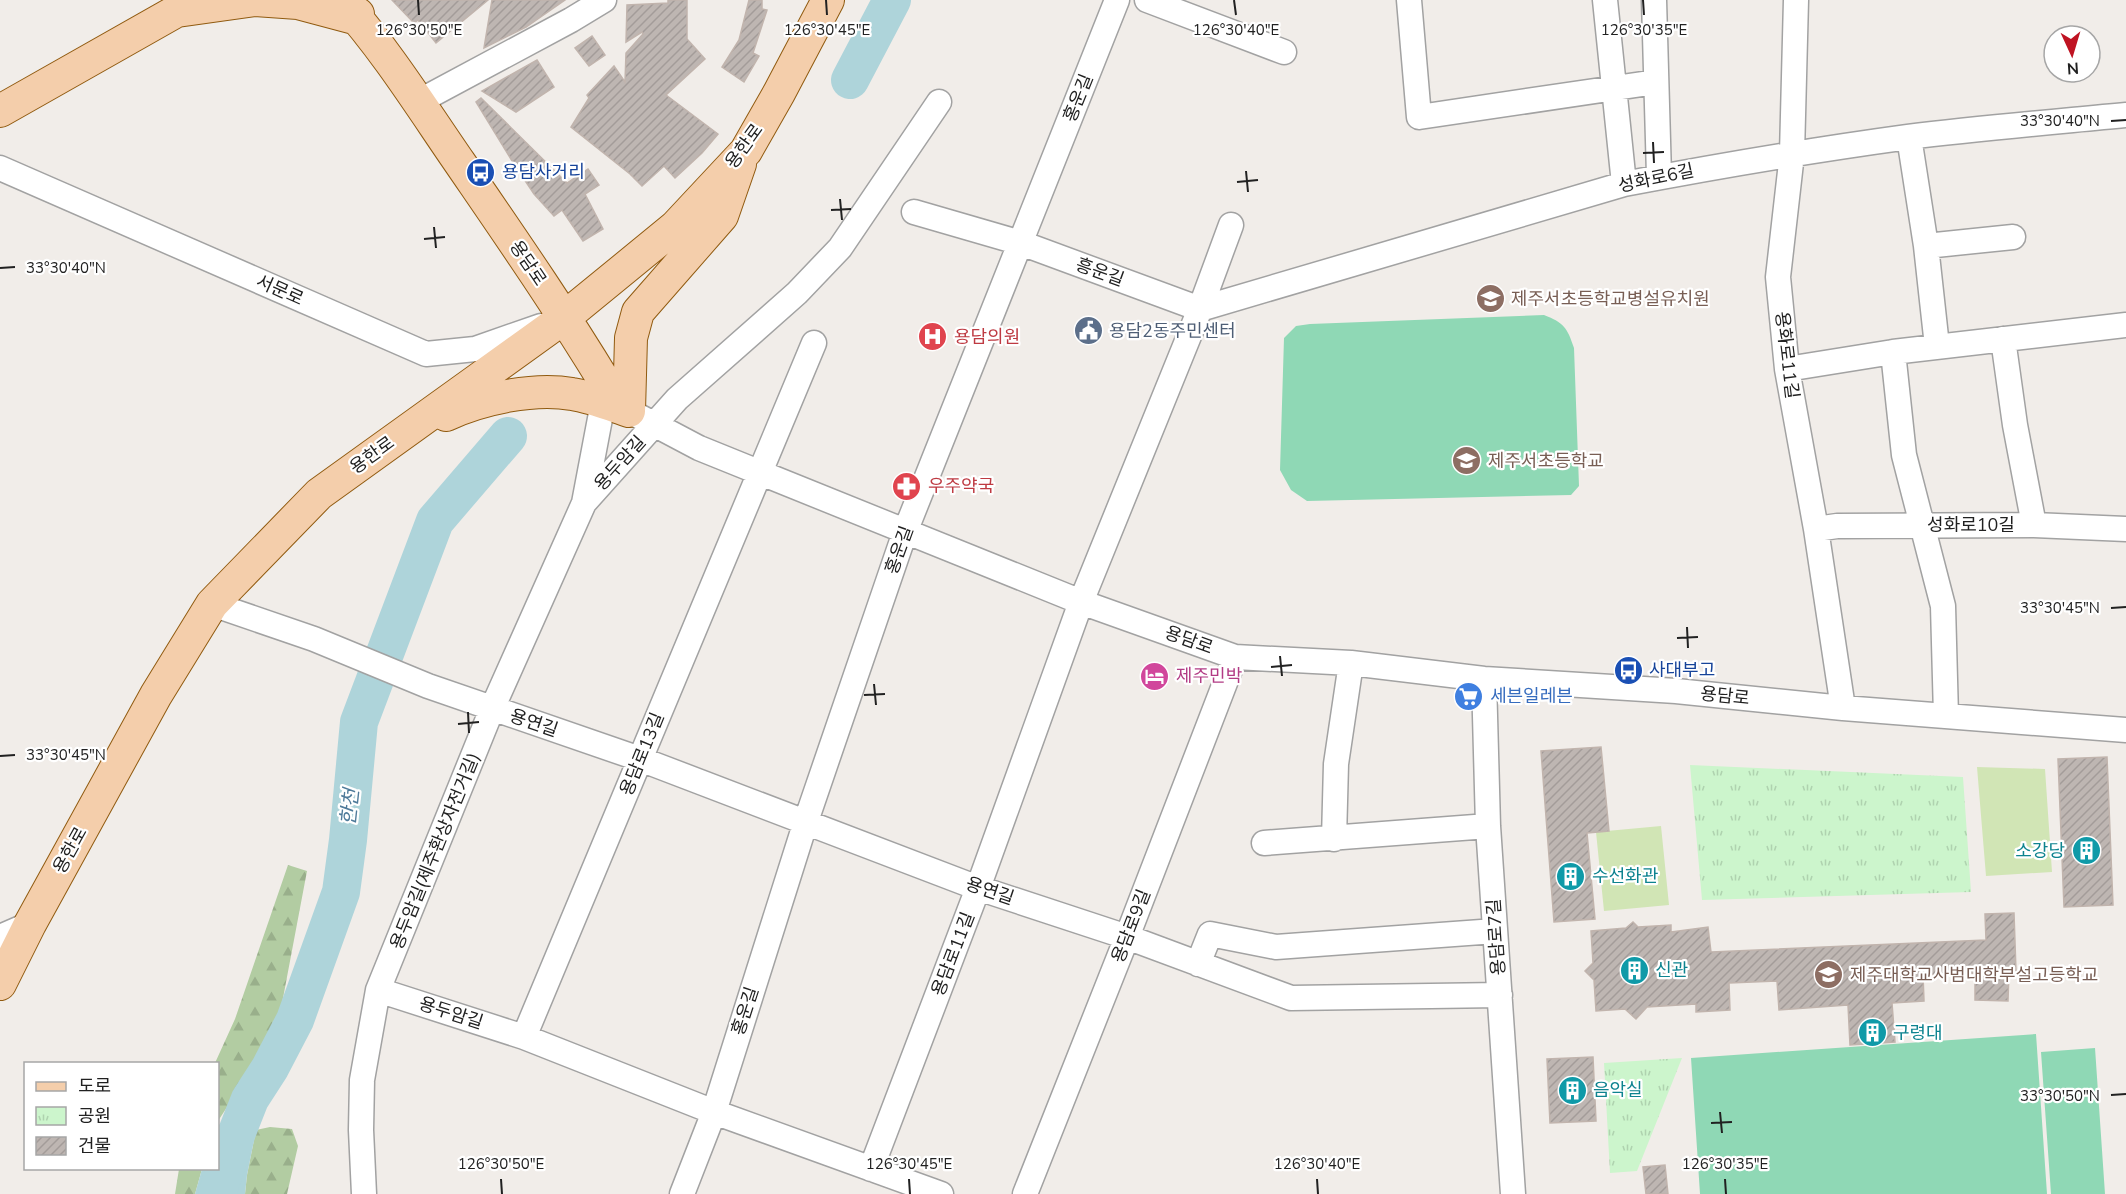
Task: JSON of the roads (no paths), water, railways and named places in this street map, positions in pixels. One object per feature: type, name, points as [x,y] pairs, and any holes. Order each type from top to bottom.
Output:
[{"type":"main road","points":[[0,111],[186,4],[254,0],[353,6]]},
{"type":"main road","name":"용한로","points":[[0,984],[30,924],[156,695],[212,604],[319,494],[566,317],[675,227],[744,152],[779,93],[828,0]]},
{"type":"main road","name":"용담로","points":[[353,6],[566,317],[624,406]]},
{"type":"main road","points":[[393,441],[460,408],[499,397],[541,393],[572,394],[624,406],[631,338],[638,312],[722,216],[744,152]]},
{"type":"street","points":[[418,102],[604,0]]},
{"type":"street","name":"홍운길","points":[[682,1194],[714,1112],[806,821],[905,532],[1118,0]]},
{"type":"street","points":[[1147,0],[1284,52]]},
{"type":"street","points":[[1408,0],[1419,117],[1656,82]]},
{"type":"street","points":[[1605,0],[1624,184]]},
{"type":"street","points":[[1654,0],[1659,176]]},
{"type":"street","name":"용화로11길","points":[[1796,0],[1792,153],[1778,277],[1787,369],[1816,529],[1843,708]]},
{"type":"street","name":"용두암길","points":[[584,502],[629,451],[624,406],[677,399],[797,293],[840,248],[939,102]]},
{"type":"street","name":"성화로6길","points":[[1200,309],[1624,184],[1659,176],[1792,153],[1909,137],[2126,115]]},
{"type":"street","points":[[1909,137],[1926,246],[1937,346]]},
{"type":"street","name":"서문로","points":[[0,168],[426,354],[476,349],[566,317]]},
{"type":"street","name":"흥운길","points":[[914,212],[1021,243],[1200,309]]},
{"type":"street","points":[[1082,602],[1200,309],[1231,225]]},
{"type":"street","points":[[1926,246],[2013,237]]},
{"type":"street","points":[[1787,369],[1937,346],[2126,325]]},
{"type":"street","points":[[2003,339],[2014,425],[2034,525]]},
{"type":"street","points":[[759,471],[814,343]]},
{"type":"street","points":[[1893,352],[1904,455],[1943,606],[1946,716]]},
{"type":"street","name":"용담로","points":[[624,406],[699,448],[1082,602],[1235,657],[1351,663],[1484,679],[1676,691],[1843,708],[2126,730]]},
{"type":"street","name":"용두암길(제주환상자전거길)","points":[[364,1194],[361,1177],[360,1130],[362,1080],[378,990],[492,709],[624,406]]},
{"type":"street","name":"용담로13길","points":[[524,1037],[759,471]]},
{"type":"street","name":"성화로10길","points":[[1816,529],[1837,526],[2034,525],[2126,529]]},
{"type":"street","name":"용담로11길","points":[[871,1169],[978,888],[1082,602]]},
{"type":"street","name":"용연길","points":[[212,604],[314,639],[428,686],[640,759],[978,888],[1127,937],[1290,998],[1500,994]]},
{"type":"street","name":"용담로9길","points":[[1025,1194],[1235,657]]},
{"type":"street","points":[[1334,839],[1336,764],[1351,663]]},
{"type":"street","name":"용담로7길","points":[[1484,679],[1488,826],[1513,1194]]},
{"type":"street","points":[[1264,843],[1488,826]]},
{"type":"street","points":[[0,937],[30,924]]},
{"type":"street","points":[[1198,964],[1210,934],[1276,947],[1495,931]]},
{"type":"street","name":"용두암길","points":[[378,990],[524,1037]]},
{"type":"street","points":[[524,1037],[714,1112],[941,1194]]},
{"type":"water","points":[[219,1124],[237,1132],[256,1130],[245,1194],[195,1194],[202,1170],[219,1170]]},
{"type":"waterway","name":"한천","points":[[850,80],[892,0]]},
{"type":"waterway","name":"한천","points":[[217,1194],[250,1099],[270,1068],[295,1020],[341,892],[359,722],[435,521],[508,436]]},
{"type":"place","name":"용담사거리","points":[[481,172]]},
{"type":"place","name":"제주서초등학교병설유치원","points":[[1490,299]]},
{"type":"place","name":"용담2동주민센터","points":[[1088,331]]},
{"type":"place","name":"용담의원","points":[[933,337]]},
{"type":"place","name":"제주서초등학교","points":[[1467,461]]},
{"type":"place","name":"우주약국","points":[[907,486]]},
{"type":"place","name":"사대부고","points":[[1628,670]]},
{"type":"place","name":"제주민박","points":[[1155,676]]},
{"type":"place","name":"세븐일레븐","points":[[1469,696]]},
{"type":"place","name":"소강당","points":[[2086,851]]},
{"type":"place","name":"수선화관","points":[[1571,876]]},
{"type":"place","name":"신관","points":[[1634,970]]},
{"type":"place","name":"제주대학교사범대학부설고등학교","points":[[1829,975]]},
{"type":"place","name":"구령대","points":[[1872,1033]]},
{"type":"place","name":"음악실","points":[[1572,1090]]}]
